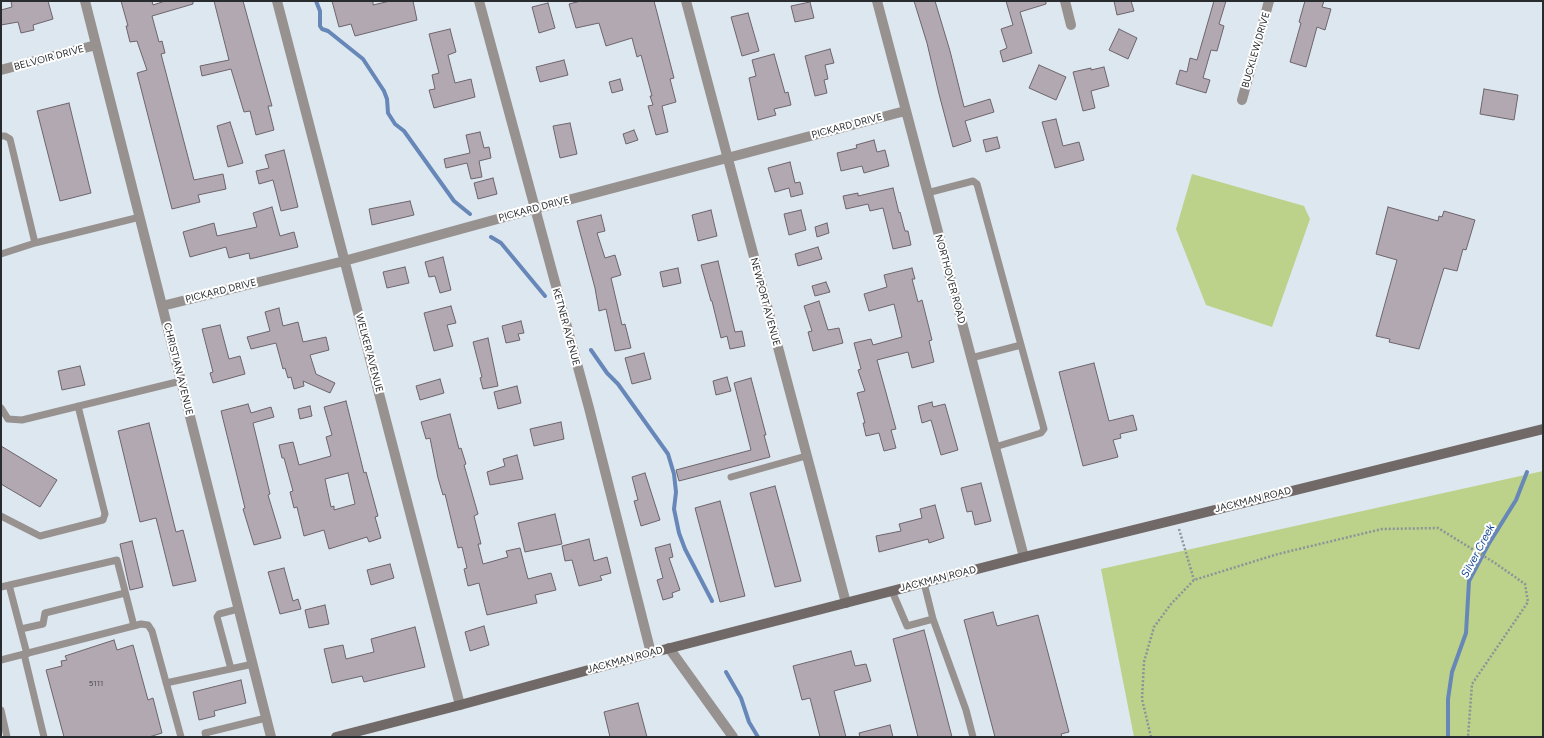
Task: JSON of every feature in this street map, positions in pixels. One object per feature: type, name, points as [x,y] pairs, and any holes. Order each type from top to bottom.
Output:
[{"type":"main road","name":"JACKMAN ROAD","points":[[336,737],[362,734],[460,705],[669,648],[1024,557],[1543,428]]},
{"type":"street","name":"CHRISTIAN AVENUE","points":[[86,1],[238,609],[272,737]]},
{"type":"street","name":"WELKER AVENUE","points":[[277,1],[460,705]]},
{"type":"street","name":"KETNER AVENUE","points":[[479,1],[589,408],[651,653]]},
{"type":"street","name":"NEWPORT AVENUE","points":[[686,1],[726,158],[846,603]]},
{"type":"street","name":"NORTHOVER ROAD","points":[[877,1],[1024,557]]},
{"type":"street","points":[[1065,1],[1071,25]]},
{"type":"street","name":"BUCKLEW DRIVE","points":[[1242,100],[1269,1]]},
{"type":"street","name":"BELVOIR DRIVE","points":[[1,70],[96,45]]},
{"type":"street","name":"PICKARD DRIVE","points":[[162,306],[344,261],[534,208],[905,111]]},
{"type":"street","points":[[669,648],[733,737]]},
{"type":"lane","points":[[1,136],[5,136],[10,139],[35,243]]},
{"type":"lane","points":[[927,193],[973,181],[977,184],[1044,429],[1041,433],[995,447]]},
{"type":"lane","points":[[1,254],[35,243],[140,217]]},
{"type":"lane","points":[[971,358],[1021,345]]},
{"type":"lane","points":[[1,408],[8,419],[22,420],[181,381]]},
{"type":"lane","points":[[1,516],[40,536],[103,520],[105,514],[78,406]]},
{"type":"lane","points":[[731,477],[806,456]]},
{"type":"lane","points":[[1,587],[117,560],[134,626]]},
{"type":"lane","points":[[924,583],[933,619],[966,710],[974,737]]},
{"type":"lane","points":[[10,585],[44,737]]},
{"type":"lane","points":[[892,591],[907,626],[933,619]]},
{"type":"lane","points":[[20,630],[43,624],[45,613],[125,592]]},
{"type":"lane","points":[[231,669],[217,617],[219,614],[238,609]]},
{"type":"lane","points":[[1,660],[134,626],[148,625],[152,631],[181,737]]},
{"type":"lane","points":[[166,682],[253,664]]},
{"type":"lane","points":[[1,710],[8,737]]},
{"type":"lane","points":[[206,737],[205,734],[266,718]]},
{"type":"path","points":[[1176,519],[1194,580]]},
{"type":"path","points":[[1151,737],[1142,699],[1144,662],[1154,627],[1171,604],[1194,580],[1278,554],[1382,528],[1438,528],[1495,563],[1525,584],[1528,602],[1472,684],[1468,737]]},
{"type":"green space","points":[[1192,174],[1304,206],[1310,219],[1272,327],[1206,305],[1176,229]]},
{"type":"green space","points":[[1543,471],[1543,737],[1134,737],[1101,569]]},
{"type":"building","points":[[11,1],[48,1],[53,19],[33,25],[34,30],[21,33],[18,22],[1,25],[1,10],[12,7]]},
{"type":"building","points":[[121,1],[152,1],[153,5],[165,1],[193,1],[193,4],[152,16],[159,42],[162,41],[165,53],[161,54],[194,180],[223,174],[226,189],[198,195],[200,202],[172,209],[137,73],[147,70],[137,41],[130,42],[126,26],[128,26]]},
{"type":"building","points":[[214,1],[243,1],[272,106],[268,106],[274,130],[256,135],[250,111],[244,112],[231,69],[202,76],[200,66],[229,60]]},
{"type":"building","points":[[332,1],[373,1],[373,5],[390,1],[413,1],[417,20],[355,36],[351,24],[339,27]]},
{"type":"building","points":[[581,1],[654,1],[674,78],[670,79],[676,102],[662,106],[668,132],[656,135],[648,106],[653,105],[650,96],[652,96],[641,55],[637,57],[632,38],[606,46],[599,23],[576,28],[569,4]]},
{"type":"building","points":[[914,1],[935,1],[950,51],[964,107],[990,99],[994,112],[965,121],[971,141],[953,147],[927,43]]},
{"type":"building","points":[[1006,1],[1046,1],[1046,4],[1020,12],[1032,53],[1003,62],[1000,51],[1007,48],[1001,29],[1013,25]]},
{"type":"building","points":[[1114,1],[1131,1],[1134,11],[1117,15]]},
{"type":"building","points":[[1214,1],[1226,1],[1219,24],[1224,26],[1217,51],[1211,50],[1203,78],[1210,80],[1206,93],[1176,84],[1180,70],[1187,72],[1190,58],[1197,60]]},
{"type":"building","points":[[1305,1],[1324,1],[1322,7],[1331,9],[1325,30],[1317,27],[1306,67],[1290,62],[1301,23],[1299,22]]},
{"type":"building","points":[[810,2],[814,18],[795,22],[791,6]]},
{"type":"building","points":[[548,3],[555,28],[539,33],[532,7]]},
{"type":"building","points":[[748,13],[759,51],[742,56],[731,17]]},
{"type":"building","points":[[450,29],[456,52],[448,55],[455,83],[471,79],[475,97],[434,108],[429,90],[435,89],[432,75],[439,73],[429,34]]},
{"type":"building","points":[[1119,29],[1137,38],[1128,59],[1109,50]]},
{"type":"building","points":[[830,49],[834,63],[825,65],[828,79],[824,80],[827,93],[815,96],[805,56]]},
{"type":"building","points":[[774,54],[785,93],[788,92],[791,105],[774,109],[776,115],[758,120],[749,78],[756,76],[752,60]]},
{"type":"building","points":[[564,60],[568,75],[540,82],[536,67]]},
{"type":"building","points":[[1039,65],[1066,77],[1056,100],[1029,88]]},
{"type":"building","points":[[1104,67],[1109,86],[1091,91],[1095,108],[1083,111],[1073,72]]},
{"type":"building","points":[[620,79],[623,90],[612,93],[609,82]]},
{"type":"building","points":[[1484,89],[1518,95],[1514,120],[1480,114]]},
{"type":"building","points":[[69,103],[91,193],[60,201],[37,111]]},
{"type":"building","points":[[1056,119],[1063,146],[1079,142],[1084,160],[1055,168],[1042,122]]},
{"type":"building","points":[[230,122],[243,163],[228,167],[217,126]]},
{"type":"building","points":[[570,123],[577,154],[560,158],[553,126]]},
{"type":"building","points":[[634,130],[638,140],[626,144],[623,134]]},
{"type":"building","points":[[480,132],[484,148],[489,147],[491,158],[479,161],[482,177],[471,179],[467,163],[446,168],[444,159],[470,153],[466,135]]},
{"type":"building","points":[[997,137],[1000,148],[986,152],[983,140]]},
{"type":"building","points":[[874,140],[877,152],[885,150],[889,166],[864,173],[862,166],[841,171],[837,153],[857,148],[856,145]]},
{"type":"building","points":[[284,150],[298,207],[281,211],[273,180],[259,184],[256,171],[269,168],[265,155]]},
{"type":"building","points":[[790,162],[795,183],[800,182],[803,194],[791,197],[789,188],[775,192],[768,168]]},
{"type":"building","points":[[493,178],[497,194],[478,199],[474,183]]},
{"type":"building","points":[[893,188],[899,213],[900,212],[905,231],[908,231],[911,245],[893,249],[883,208],[870,211],[868,204],[846,209],[843,196],[858,193],[858,196]]},
{"type":"building","points":[[410,201],[414,215],[372,225],[369,209]]},
{"type":"building","points":[[272,207],[280,236],[294,232],[298,247],[250,259],[249,253],[229,258],[226,247],[190,257],[183,232],[214,223],[217,236],[257,227],[253,213]]},
{"type":"building","points":[[1388,207],[1438,221],[1439,216],[1442,217],[1444,211],[1475,220],[1466,250],[1463,249],[1457,271],[1444,268],[1419,349],[1389,342],[1390,339],[1376,336],[1397,260],[1376,254]]},
{"type":"building","points":[[711,210],[717,236],[698,241],[692,215]]},
{"type":"building","points":[[801,210],[806,230],[789,235],[784,214]]},
{"type":"building","points":[[601,215],[605,231],[597,233],[605,258],[615,255],[621,275],[611,278],[622,325],[625,324],[631,348],[615,351],[606,309],[599,311],[595,288],[577,221]]},
{"type":"building","points":[[827,223],[829,233],[817,237],[815,227]]},
{"type":"building","points":[[818,247],[822,259],[798,266],[795,254]]},
{"type":"building","points":[[443,257],[451,290],[440,293],[435,276],[429,277],[425,262]]},
{"type":"building","points":[[718,261],[735,332],[742,331],[745,346],[730,349],[727,336],[721,338],[701,265]]},
{"type":"building","points":[[405,267],[409,283],[387,288],[383,272]]},
{"type":"building","points":[[678,268],[681,283],[663,287],[660,272]]},
{"type":"building","points":[[912,268],[915,279],[912,279],[918,302],[922,300],[932,340],[929,341],[934,362],[912,368],[908,352],[877,360],[896,429],[891,430],[896,448],[884,451],[879,433],[866,436],[863,423],[865,423],[857,393],[865,391],[858,370],[861,369],[854,343],[871,339],[873,345],[902,337],[894,304],[869,311],[864,294],[887,287],[884,275]]},
{"type":"building","points":[[826,282],[830,292],[815,296],[812,286]]},
{"type":"building","points":[[819,301],[828,330],[839,328],[843,343],[813,351],[808,332],[812,331],[804,306]]},
{"type":"building","points":[[451,306],[456,323],[447,325],[453,346],[434,351],[424,313]]},
{"type":"building","points":[[279,308],[283,326],[298,322],[303,342],[326,337],[329,350],[310,355],[316,374],[335,383],[330,393],[303,381],[304,386],[294,389],[291,377],[288,378],[285,368],[283,369],[276,343],[251,349],[247,337],[270,331],[265,312]]},
{"type":"building","points":[[521,321],[524,333],[518,334],[520,340],[506,343],[502,326]]},
{"type":"building","points":[[220,325],[229,359],[240,356],[245,374],[213,383],[210,373],[213,372],[202,329]]},
{"type":"building","points":[[488,338],[498,386],[483,389],[480,378],[482,377],[473,342]]},
{"type":"building","points":[[644,353],[651,379],[632,384],[625,358]]},
{"type":"building","points":[[1094,363],[1109,421],[1133,415],[1137,430],[1120,434],[1121,438],[1113,440],[1118,457],[1083,466],[1059,372]]},
{"type":"building","points":[[80,366],[85,385],[62,390],[58,371]]},
{"type":"building","points":[[727,377],[731,391],[716,395],[713,381]]},
{"type":"building","points":[[751,378],[766,435],[764,435],[770,457],[679,481],[676,470],[751,450],[734,383]]},
{"type":"building","points":[[440,379],[444,393],[420,400],[416,386]]},
{"type":"building","points":[[517,386],[521,403],[498,409],[494,392]]},
{"type":"building","points":[[346,401],[364,473],[366,472],[378,516],[375,517],[381,538],[369,542],[367,537],[329,549],[324,530],[304,536],[297,507],[294,508],[290,492],[293,491],[279,445],[293,442],[299,465],[331,456],[326,437],[332,435],[324,407]],"holes":[[[348,473],[355,504],[334,510],[334,506],[331,507],[325,479]]]},
{"type":"building","points":[[932,402],[933,407],[945,404],[958,450],[941,455],[931,420],[922,423],[918,406]]},
{"type":"building","points":[[248,404],[251,413],[271,407],[274,417],[253,423],[270,494],[268,495],[281,538],[254,545],[243,509],[245,508],[221,411]]},
{"type":"building","points":[[310,406],[312,416],[300,419],[298,409]]},
{"type":"building","points":[[450,414],[459,449],[461,448],[466,464],[464,465],[478,514],[474,516],[481,544],[478,544],[483,564],[508,557],[506,551],[520,548],[528,579],[551,573],[556,590],[535,595],[537,603],[487,615],[479,583],[468,586],[464,569],[467,568],[462,547],[458,548],[445,494],[443,495],[438,478],[430,438],[426,439],[421,422]]},
{"type":"building","points":[[561,422],[564,439],[534,446],[530,429]]},
{"type":"building","points":[[149,423],[176,532],[183,530],[196,581],[173,586],[156,518],[140,522],[118,431]]},
{"type":"building","points":[[1,446],[57,480],[40,507],[1,484]]},
{"type":"building","points":[[517,455],[523,479],[490,485],[487,472],[505,466],[503,459]]},
{"type":"building","points":[[645,473],[660,520],[641,526],[634,501],[638,500],[632,477]]},
{"type":"building","points":[[981,483],[991,521],[975,525],[972,511],[967,512],[961,488]]},
{"type":"building","points":[[775,486],[801,581],[775,587],[750,493]]},
{"type":"building","points":[[720,501],[745,596],[720,602],[695,508]]},
{"type":"building","points":[[935,505],[944,538],[929,543],[928,539],[879,552],[876,536],[901,531],[899,524],[922,518],[920,509]]},
{"type":"building","points":[[555,514],[562,544],[525,552],[518,523]]},
{"type":"building","points":[[589,539],[594,561],[607,557],[611,573],[600,576],[602,580],[579,586],[572,560],[565,561],[562,546]]},
{"type":"building","points":[[132,541],[143,587],[130,590],[120,544]]},
{"type":"building","points":[[670,544],[673,557],[669,558],[680,590],[672,593],[673,597],[663,600],[657,580],[663,578],[655,548]]},
{"type":"building","points":[[390,564],[394,578],[371,585],[367,570]]},
{"type":"building","points":[[284,568],[293,601],[298,599],[301,609],[280,614],[268,572]]},
{"type":"building","points":[[325,605],[329,624],[309,628],[305,610]]},
{"type":"building","points":[[993,612],[997,626],[1038,615],[1069,732],[1061,734],[1062,737],[995,737],[964,620]]},
{"type":"building","points":[[484,626],[489,645],[470,651],[465,632]]},
{"type":"building","points":[[415,627],[425,667],[364,682],[362,676],[332,683],[324,649],[343,645],[346,659],[374,652],[371,639]]},
{"type":"building","points":[[924,630],[952,737],[918,737],[893,639]]},
{"type":"building","points":[[114,640],[117,650],[133,645],[148,700],[153,698],[162,733],[149,737],[64,737],[46,670],[62,666],[61,661],[67,660],[65,656]]},
{"type":"building","points":[[851,651],[855,666],[866,664],[871,681],[834,691],[846,737],[820,737],[810,698],[802,700],[793,666]]},
{"type":"building","points":[[241,680],[246,703],[214,711],[215,716],[199,720],[193,692]]},
{"type":"building","points":[[638,703],[647,737],[610,737],[604,712]]},
{"type":"building","points":[[890,725],[893,737],[860,737],[859,733]]},
{"type":"waterway","points":[[316,1],[320,11],[320,26],[322,29],[328,31],[363,59],[384,91],[387,99],[388,113],[395,124],[404,131],[454,201],[470,214]]},
{"type":"waterway","points":[[491,237],[501,243],[545,296]]},
{"type":"waterway","points":[[591,350],[607,373],[618,384],[668,454],[674,474],[676,492],[674,509],[679,533],[685,549],[712,601]]},
{"type":"waterway","name":"Silver Creek","points":[[1448,737],[1448,699],[1452,672],[1466,633],[1469,581],[1488,545],[1516,500],[1527,472]]},
{"type":"waterway","points":[[726,672],[741,698],[749,722],[758,737]]}]
